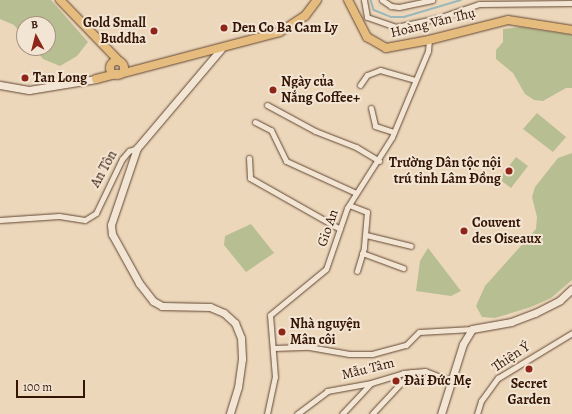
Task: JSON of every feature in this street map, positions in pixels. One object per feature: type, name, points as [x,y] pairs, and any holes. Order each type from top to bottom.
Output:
[{"type":"main road","points":[[60,0],[104,48],[116,67]]},
{"type":"main road","points":[[0,85],[29,90],[96,79],[116,67],[144,66],[221,49],[280,32],[294,25],[305,16],[317,0]]},
{"type":"main road","name":"Hoàng Văn Thụ","points":[[348,0],[358,22],[367,36],[386,48],[429,40],[508,20],[572,30]]},
{"type":"main road","name":"An Tôn","points":[[137,148],[221,49]]},
{"type":"main road","points":[[137,148],[113,214],[112,234],[145,294],[153,301],[162,306],[210,307],[224,313],[235,323],[241,338],[242,359],[238,387],[230,414]]},
{"type":"main road","points":[[441,414],[450,381],[463,344],[472,330],[512,322],[535,313],[560,300],[572,289]]},
{"type":"street","points":[[364,0],[367,17]]},
{"type":"street","points":[[382,0],[391,6],[399,7],[432,0]]},
{"type":"street","points":[[358,22],[367,17],[396,27],[438,18],[479,4],[572,3]]},
{"type":"street","name":"Gio An","points":[[267,414],[275,377],[274,348],[270,315],[326,269],[349,205],[379,161],[394,132],[428,51],[429,40]]},
{"type":"street","points":[[360,85],[367,75],[380,70],[415,80]]},
{"type":"street","points":[[267,105],[315,131],[356,147],[379,161]]},
{"type":"street","points":[[371,108],[375,126],[394,132]]},
{"type":"street","points":[[255,122],[271,130],[286,161],[356,193]]},
{"type":"street","name":"An Tôn","points":[[0,220],[59,216],[85,220],[96,213],[122,159],[129,151],[137,148]]},
{"type":"street","points":[[249,158],[250,178],[340,229]]},
{"type":"street","points":[[349,205],[366,212],[366,235],[357,271]]},
{"type":"street","points":[[366,235],[411,246]]},
{"type":"street","points":[[362,253],[403,268]]},
{"type":"street","points":[[274,348],[309,346],[349,354],[372,354],[406,345],[419,332],[472,330]]},
{"type":"street","name":"Thiện Ý","points":[[477,414],[480,401],[498,378],[572,333]]},
{"type":"street","name":"Mẫu Tâm","points":[[296,414],[327,392],[371,383],[411,372],[425,371],[450,381]]},
{"type":"street","points":[[372,414],[411,372]]},
{"type":"street","points":[[342,414],[371,383]]},
{"type":"green space","points":[[0,0],[51,0],[88,42],[77,56],[60,66],[43,59],[41,56],[56,56],[56,16],[16,16],[16,27],[0,19]]},
{"type":"green space","points":[[520,27],[572,35],[572,88],[566,88],[543,101],[534,100],[525,94],[513,73],[496,59],[496,50],[503,42],[503,29]]},
{"type":"green space","points":[[537,113],[566,137],[553,152],[523,129]]},
{"type":"green space","points":[[572,153],[572,280],[551,298],[531,307],[495,318],[482,317],[476,306],[485,286],[536,229],[537,217],[532,197],[535,187],[558,158]]},
{"type":"green space","points":[[516,157],[528,166],[511,188],[499,179]]},
{"type":"green space","points":[[251,224],[274,253],[246,272],[224,245],[225,236]]},
{"type":"green space","points":[[428,248],[461,291],[451,296],[416,291],[420,261]]},
{"type":"waterway","points":[[371,0],[374,10],[391,17],[404,17],[461,0]]},
{"type":"place","name":"Den Co Ba Cam Ly","points":[[224,28]]},
{"type":"place","name":"Gold Small Buddha","points":[[154,31]]},
{"type":"place","name":"Tan Long","points":[[25,78]]},
{"type":"place","name":"Ngày của Nắng Coffee+","points":[[273,90]]},
{"type":"place","name":"Trường Dân tộc nội trú tỉnh Lâm Đồng","points":[[509,171]]},
{"type":"place","name":"Couvent des Oiseaux","points":[[464,231]]},
{"type":"place","name":"Nhà nguyện Mân côi","points":[[282,332]]},
{"type":"place","name":"Secret Garden","points":[[529,369]]},
{"type":"place","name":"Đài Đức Mẹ","points":[[396,381]]}]
